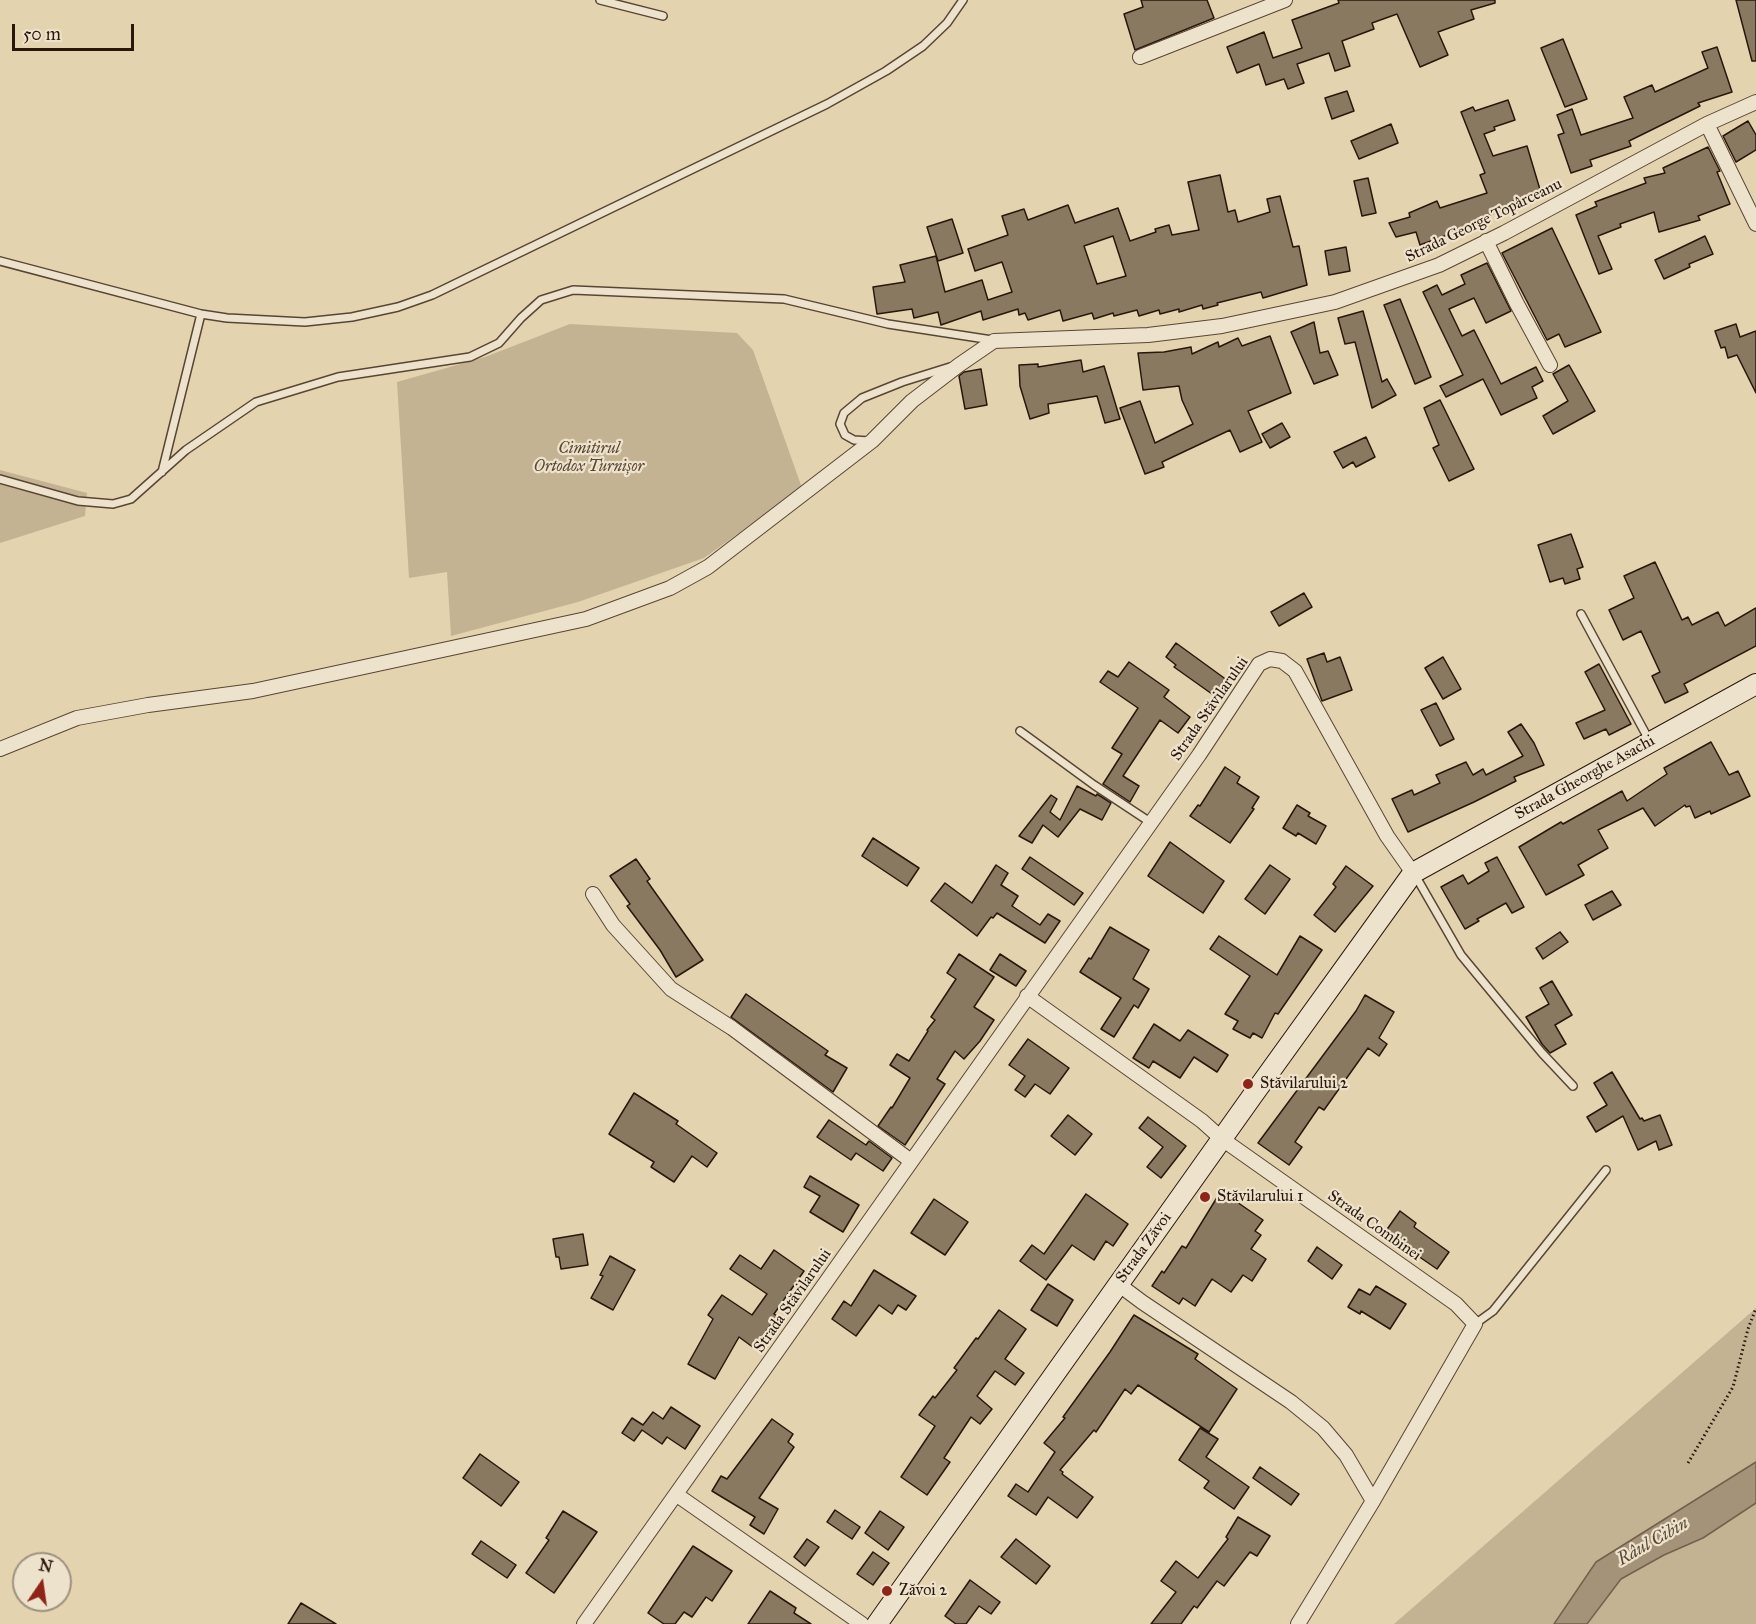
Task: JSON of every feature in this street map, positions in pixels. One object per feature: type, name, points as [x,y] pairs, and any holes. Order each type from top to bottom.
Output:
[{"type":"street","points":[[1140,57],[1285,0]]},
{"type":"street","name":"Strada George Topârceanu","points":[[994,341],[1148,334],[1222,327],[1335,302],[1439,265],[1504,233],[1707,124],[1756,102]]},
{"type":"street","points":[[1707,124],[1756,225]]},
{"type":"street","points":[[1485,241],[1550,365]]},
{"type":"street","points":[[0,749],[77,718],[148,705],[253,691],[586,619],[670,588],[708,567],[872,441],[912,401],[959,364],[994,341]]},
{"type":"street","name":"Strada Stăvilarului","points":[[584,1624],[1199,755],[1259,664],[1270,659],[1282,661],[1295,671],[1387,836],[1413,873]]},
{"type":"street","name":"Strada Gheorghe Asachi","points":[[1413,873],[1756,684]]},
{"type":"street","name":"Strada Zăvoi","points":[[877,1624],[1413,873]]},
{"type":"street","points":[[593,894],[613,925],[671,990],[732,1028],[911,1161]]},
{"type":"street","points":[[1027,996],[1202,1121],[1222,1139]]},
{"type":"street","name":"Strada Combinei","points":[[1222,1139],[1456,1304],[1475,1324]]},
{"type":"street","points":[[1118,1284],[1292,1402],[1323,1428],[1346,1455],[1373,1501]]},
{"type":"street","points":[[1298,1624],[1373,1501],[1475,1324]]},
{"type":"street","points":[[677,1495],[862,1624]]},
{"type":"lane","points":[[600,0],[663,16]]},
{"type":"lane","points":[[0,261],[201,314],[227,318],[305,322],[352,317],[398,307],[432,295],[826,104],[923,46],[947,23],[963,0]]},
{"type":"lane","points":[[0,479],[78,501],[113,504],[130,499],[186,450],[256,402],[338,377],[470,357],[499,342],[541,300],[573,290],[784,299],[888,324],[994,341]]},
{"type":"lane","points":[[162,472],[201,314]]},
{"type":"lane","points":[[872,441],[854,440],[845,435],[840,424],[844,412],[862,398],[902,382],[959,364]]},
{"type":"lane","points":[[1581,614],[1650,742]]},
{"type":"lane","points":[[1020,730],[1150,822]]},
{"type":"lane","points":[[1413,873],[1461,955],[1499,998],[1542,1053],[1573,1086]]},
{"type":"lane","points":[[1475,1324],[1493,1311],[1606,1170]]},
{"type":"path","points":[[1688,1463],[1733,1388],[1748,1329],[1756,1308]]},
{"type":"green space","name":"Cimitirul Ortodox Turnișor","points":[[570,324],[737,333],[753,350],[802,488],[704,558],[578,602],[451,636],[447,572],[409,578],[397,382],[485,357]]},
{"type":"green space","points":[[0,470],[87,493],[85,516],[0,543]]},
{"type":"green space","points":[[1756,1308],[1756,1624],[1394,1624]]},
{"type":"water","name":"Râul Cibin","points":[[1756,1462],[1756,1503],[1703,1538],[1664,1555],[1621,1579],[1587,1624],[1554,1624],[1596,1562]]},
{"type":"building","points":[[1141,0],[1207,0],[1214,18],[1135,50],[1124,14],[1143,7]]},
{"type":"building","points":[[1338,0],[1495,0],[1495,3],[1471,10],[1474,19],[1438,32],[1448,55],[1420,67],[1397,14],[1372,23],[1374,29],[1342,41],[1350,66],[1335,71],[1329,53],[1297,64],[1304,83],[1288,89],[1284,79],[1266,85],[1259,64],[1237,73],[1227,47],[1264,32],[1273,58],[1302,48],[1292,20],[1339,3]]},
{"type":"building","points":[[1736,0],[1756,0],[1756,61],[1752,61]]},
{"type":"building","points":[[1563,39],[1587,99],[1565,107],[1541,48]]},
{"type":"building","points":[[1717,47],[1732,92],[1698,103],[1700,106],[1629,141],[1631,146],[1590,160],[1592,166],[1571,173],[1558,135],[1564,133],[1557,115],[1572,109],[1581,135],[1633,118],[1624,97],[1652,85],[1655,92],[1708,68],[1702,52]]},
{"type":"building","points":[[1347,91],[1354,111],[1332,119],[1325,98]]},
{"type":"building","points":[[1508,100],[1515,120],[1494,127],[1495,130],[1484,134],[1493,156],[1527,146],[1541,193],[1511,202],[1513,206],[1479,219],[1480,222],[1420,245],[1416,232],[1396,237],[1389,223],[1410,217],[1409,213],[1437,201],[1440,208],[1487,193],[1480,175],[1485,173],[1461,112],[1473,107],[1475,111]]},
{"type":"building","points":[[1748,121],[1756,135],[1756,150],[1736,162],[1723,136]]},
{"type":"building","points":[[1391,124],[1398,143],[1359,159],[1351,141]]},
{"type":"building","points":[[1708,147],[1720,171],[1717,172],[1730,204],[1698,216],[1700,220],[1659,232],[1654,212],[1620,224],[1621,227],[1598,236],[1612,269],[1599,274],[1576,215],[1597,206],[1595,202],[1646,183],[1644,178],[1665,173],[1663,168]]},
{"type":"building","points":[[1220,175],[1228,212],[1235,210],[1238,222],[1270,212],[1267,199],[1280,196],[1293,247],[1299,246],[1307,285],[1263,298],[1261,292],[1217,303],[1218,305],[1203,309],[1202,305],[1179,312],[1179,309],[1160,314],[1159,310],[1139,316],[1137,310],[1114,316],[1113,313],[1094,319],[1092,313],[1063,321],[1060,310],[1028,320],[1025,313],[1019,315],[1018,309],[983,320],[981,311],[941,325],[938,312],[914,318],[912,309],[877,314],[873,287],[905,282],[900,265],[936,256],[945,292],[982,280],[988,300],[1012,292],[1002,262],[975,271],[968,249],[1008,235],[1002,216],[1024,209],[1028,220],[1068,205],[1075,223],[1118,208],[1130,241],[1169,225],[1172,235],[1199,230],[1188,182]],"holes":[[[1113,236],[1126,276],[1097,284],[1084,246]]]},
{"type":"building","points":[[1368,178],[1376,213],[1362,216],[1354,181]]},
{"type":"building","points":[[952,219],[963,253],[938,261],[927,227]]},
{"type":"building","points":[[1552,228],[1601,332],[1565,347],[1559,334],[1547,340],[1502,253]]},
{"type":"building","points":[[1705,236],[1713,254],[1689,264],[1690,267],[1664,279],[1655,260]]},
{"type":"building","points":[[1346,247],[1350,271],[1329,275],[1325,251]]},
{"type":"building","points":[[1487,263],[1511,311],[1486,323],[1474,298],[1449,309],[1462,336],[1474,330],[1501,384],[1536,367],[1543,381],[1532,387],[1537,398],[1501,415],[1483,379],[1446,397],[1440,386],[1463,375],[1423,292],[1437,285],[1442,295],[1465,284],[1461,275]]},
{"type":"building","points":[[1400,299],[1431,377],[1415,384],[1384,305]]},
{"type":"building","points":[[1363,311],[1382,382],[1387,379],[1396,395],[1372,408],[1355,342],[1345,344],[1338,318]]},
{"type":"building","points":[[1314,322],[1320,353],[1328,351],[1338,375],[1314,384],[1291,332]]},
{"type":"building","points":[[1736,324],[1740,337],[1756,331],[1756,393],[1737,355],[1728,358],[1725,347],[1721,348],[1715,331]]},
{"type":"building","points":[[1270,336],[1291,393],[1248,411],[1262,442],[1240,452],[1230,430],[1162,462],[1164,467],[1145,474],[1120,408],[1140,401],[1155,443],[1193,424],[1182,400],[1179,386],[1143,390],[1138,353],[1164,352],[1191,347],[1192,354],[1218,342],[1219,347],[1238,338],[1242,346]]},
{"type":"building","points":[[1081,360],[1083,372],[1104,366],[1120,419],[1105,423],[1097,396],[1048,404],[1049,413],[1030,419],[1020,386],[1019,365],[1038,364],[1038,367]]},
{"type":"building","points":[[1569,365],[1595,411],[1553,434],[1543,416],[1568,401],[1553,374]]},
{"type":"building","points":[[981,369],[987,405],[965,409],[959,376],[964,372]]},
{"type":"building","points":[[1440,400],[1474,469],[1449,481],[1433,448],[1439,445],[1424,408]]},
{"type":"building","points":[[1282,423],[1290,437],[1270,448],[1262,434]]},
{"type":"building","points":[[1366,437],[1375,457],[1356,467],[1353,462],[1343,468],[1334,452]]},
{"type":"building","points":[[1571,534],[1583,567],[1577,569],[1580,579],[1565,584],[1563,578],[1550,582],[1538,545]]},
{"type":"building","points":[[1655,562],[1682,620],[1688,617],[1692,625],[1718,612],[1725,626],[1756,608],[1756,646],[1684,684],[1688,692],[1665,703],[1652,676],[1660,672],[1641,631],[1623,640],[1609,610],[1634,598],[1624,576]]},
{"type":"building","points":[[1304,593],[1312,607],[1279,626],[1271,612]]},
{"type":"building","points":[[1176,643],[1231,683],[1219,699],[1174,667],[1176,665],[1166,657]]},
{"type":"building","points":[[1324,653],[1327,662],[1340,657],[1352,690],[1322,701],[1307,659]]},
{"type":"building","points":[[1443,657],[1461,689],[1443,699],[1425,668]]},
{"type":"building","points":[[1129,662],[1169,690],[1164,697],[1190,717],[1178,733],[1160,720],[1123,776],[1139,786],[1130,802],[1103,784],[1122,754],[1112,748],[1138,708],[1100,682],[1108,671],[1118,677]]},
{"type":"building","points":[[1599,664],[1631,724],[1609,735],[1606,729],[1584,739],[1576,723],[1605,710],[1585,672]]},
{"type":"building","points":[[1436,703],[1454,739],[1440,746],[1421,710]]},
{"type":"building","points":[[1521,724],[1534,743],[1544,765],[1514,777],[1516,781],[1408,832],[1392,799],[1412,790],[1414,795],[1440,783],[1436,775],[1466,762],[1473,775],[1483,769],[1486,775],[1523,756],[1508,732]]},
{"type":"building","points":[[1711,742],[1729,775],[1738,771],[1750,796],[1711,814],[1710,811],[1695,818],[1690,806],[1685,805],[1655,826],[1643,808],[1598,830],[1608,848],[1578,865],[1584,875],[1546,895],[1519,847],[1561,822],[1563,824],[1622,791],[1627,801],[1667,774],[1664,768]]},
{"type":"building","points":[[1225,767],[1240,777],[1237,783],[1259,797],[1252,808],[1254,809],[1230,843],[1190,816],[1198,805],[1200,806]]},
{"type":"building","points":[[1077,786],[1111,803],[1102,820],[1080,809],[1058,837],[1043,825],[1032,843],[1019,836],[1051,795],[1057,799],[1050,812],[1060,820]]},
{"type":"building","points":[[1297,805],[1310,813],[1308,816],[1326,826],[1316,844],[1298,833],[1296,836],[1283,828]]},
{"type":"building","points":[[873,838],[919,868],[907,886],[862,856]]},
{"type":"building","points":[[1170,842],[1224,881],[1203,913],[1148,876]]},
{"type":"building","points":[[1030,857],[1083,893],[1074,905],[1022,869]]},
{"type":"building","points":[[1497,857],[1524,907],[1512,913],[1506,903],[1477,919],[1479,921],[1465,929],[1441,887],[1463,875],[1468,884],[1489,871],[1485,863]]},
{"type":"building","points":[[636,859],[650,879],[647,881],[703,960],[676,977],[660,950],[627,906],[630,904],[610,876]]},
{"type":"building","points":[[996,865],[1008,873],[1001,885],[1018,896],[1012,906],[1040,925],[1048,914],[1060,921],[1045,943],[997,913],[993,918],[991,917],[977,936],[931,901],[945,883],[972,903]]},
{"type":"building","points":[[1270,865],[1290,879],[1265,914],[1245,899]]},
{"type":"building","points":[[1346,866],[1373,886],[1335,932],[1314,915],[1336,887],[1333,884]]},
{"type":"building","points":[[1612,891],[1621,905],[1593,920],[1585,905]]},
{"type":"building","points":[[1110,927],[1149,950],[1133,979],[1149,989],[1138,1008],[1134,1005],[1114,1037],[1101,1029],[1121,998],[1080,972],[1089,958],[1091,959]]},
{"type":"building","points":[[1560,932],[1568,942],[1543,959],[1536,948]]},
{"type":"building","points":[[1219,936],[1277,975],[1300,936],[1322,950],[1278,1014],[1275,1013],[1262,1038],[1253,1033],[1250,1038],[1233,1029],[1238,1021],[1225,1014],[1250,976],[1210,949]]},
{"type":"building","points":[[959,954],[994,977],[974,1007],[994,1020],[964,1059],[955,1051],[937,1079],[945,1084],[905,1145],[878,1126],[910,1078],[890,1065],[897,1054],[909,1061],[935,1020],[931,1017],[956,979],[947,973]]},
{"type":"building","points":[[1000,954],[1026,971],[1016,986],[990,970]]},
{"type":"building","points":[[1552,981],[1572,1015],[1555,1025],[1566,1044],[1550,1053],[1526,1017],[1549,1004],[1540,988]]},
{"type":"building","points":[[746,994],[828,1051],[825,1055],[847,1068],[833,1092],[731,1017]]},
{"type":"building","points":[[1365,995],[1394,1012],[1379,1038],[1387,1044],[1379,1056],[1368,1048],[1324,1110],[1319,1107],[1295,1142],[1302,1147],[1289,1165],[1258,1143],[1356,1011]]},
{"type":"building","points":[[1154,1024],[1180,1041],[1188,1030],[1228,1055],[1217,1072],[1194,1057],[1180,1078],[1153,1061],[1149,1068],[1133,1058]]},
{"type":"building","points":[[1028,1039],[1069,1068],[1050,1094],[1035,1084],[1025,1097],[1015,1090],[1025,1076],[1009,1065]]},
{"type":"building","points":[[1612,1072],[1640,1119],[1644,1121],[1660,1115],[1672,1145],[1659,1150],[1656,1141],[1638,1150],[1623,1116],[1596,1132],[1587,1117],[1607,1105],[1594,1083]]},
{"type":"building","points":[[634,1093],[678,1121],[676,1124],[717,1153],[707,1167],[692,1156],[674,1182],[651,1167],[654,1162],[609,1134]]},
{"type":"building","points":[[1068,1115],[1092,1134],[1075,1155],[1051,1136]]},
{"type":"building","points":[[1148,1117],[1186,1146],[1161,1178],[1147,1167],[1163,1147],[1139,1128]]},
{"type":"building","points":[[829,1120],[866,1145],[869,1141],[892,1158],[883,1171],[856,1153],[851,1160],[817,1137]]},
{"type":"building","points":[[810,1176],[859,1205],[843,1232],[810,1212],[820,1196],[804,1187]]},
{"type":"building","points":[[1221,1191],[1263,1220],[1255,1231],[1261,1235],[1251,1249],[1266,1259],[1252,1281],[1243,1275],[1231,1292],[1212,1279],[1195,1306],[1183,1298],[1179,1304],[1152,1286],[1182,1246],[1186,1248]]},
{"type":"building","points":[[1086,1194],[1128,1224],[1113,1246],[1106,1241],[1094,1260],[1072,1245],[1046,1280],[1020,1261],[1032,1245],[1044,1254]]},
{"type":"building","points":[[934,1199],[968,1222],[945,1255],[911,1233]]},
{"type":"building","points":[[1400,1211],[1416,1223],[1414,1227],[1449,1252],[1437,1269],[1383,1235]]},
{"type":"building","points":[[583,1234],[588,1265],[561,1269],[553,1239]]},
{"type":"building","points":[[1317,1247],[1342,1265],[1332,1279],[1308,1261]]},
{"type":"building","points":[[774,1250],[804,1271],[774,1314],[777,1316],[754,1348],[739,1337],[715,1379],[688,1364],[713,1319],[708,1315],[722,1295],[752,1315],[767,1294],[730,1269],[740,1255],[761,1269]]},
{"type":"building","points":[[610,1256],[635,1270],[613,1310],[591,1298],[603,1276],[600,1275]]},
{"type":"building","points":[[874,1270],[916,1296],[906,1310],[898,1305],[892,1314],[879,1305],[856,1336],[832,1319],[844,1301],[851,1306]]},
{"type":"building","points":[[1048,1284],[1073,1300],[1057,1326],[1031,1310]]},
{"type":"building","points":[[1376,1286],[1406,1304],[1390,1329],[1361,1311],[1360,1314],[1348,1307],[1359,1289],[1370,1295]]},
{"type":"building","points":[[999,1310],[1026,1329],[1005,1359],[1024,1373],[1015,1385],[995,1371],[977,1396],[992,1409],[980,1424],[971,1417],[944,1458],[950,1462],[927,1495],[901,1477],[935,1426],[919,1415],[957,1370],[954,1368]]},
{"type":"building","points":[[1134,1315],[1198,1354],[1195,1359],[1237,1389],[1209,1432],[1138,1385],[1131,1394],[1125,1389],[1096,1432],[1094,1430],[1060,1470],[1062,1474],[1093,1497],[1077,1518],[1048,1497],[1036,1515],[1008,1496],[1016,1484],[1028,1492],[1055,1452],[1044,1443],[1065,1418],[1063,1417]]},
{"type":"building","points":[[671,1407],[700,1426],[685,1449],[667,1437],[662,1444],[642,1430],[634,1441],[622,1433],[632,1418],[643,1425],[653,1412],[663,1419]]},
{"type":"building","points":[[772,1419],[793,1434],[788,1442],[794,1447],[759,1498],[778,1509],[764,1534],[750,1525],[755,1517],[712,1491],[721,1476],[727,1479]]},
{"type":"building","points":[[1200,1428],[1218,1439],[1206,1457],[1249,1487],[1234,1509],[1204,1488],[1209,1481],[1179,1460]]},
{"type":"building","points":[[480,1454],[519,1482],[501,1506],[463,1478]]},
{"type":"building","points":[[1260,1467],[1299,1494],[1291,1505],[1253,1478]]},
{"type":"building","points":[[835,1510],[860,1527],[852,1539],[827,1522]]},
{"type":"building","points":[[563,1511],[597,1532],[554,1593],[526,1573],[549,1540],[546,1538]]},
{"type":"building","points":[[880,1511],[904,1527],[888,1550],[865,1533]]},
{"type":"building","points":[[1238,1517],[1270,1536],[1257,1556],[1250,1552],[1224,1586],[1217,1581],[1197,1608],[1194,1606],[1181,1624],[1151,1624],[1176,1592],[1161,1581],[1176,1561],[1198,1578],[1228,1539],[1226,1537]]},
{"type":"building","points":[[807,1539],[819,1547],[805,1566],[794,1557]]},
{"type":"building","points":[[1016,1539],[1050,1566],[1036,1584],[1001,1557]]},
{"type":"building","points":[[481,1541],[516,1565],[507,1578],[472,1554]]},
{"type":"building","points":[[693,1546],[732,1571],[712,1601],[706,1597],[692,1617],[684,1612],[675,1624],[664,1624],[648,1613]]},
{"type":"building","points":[[873,1552],[889,1563],[873,1585],[857,1574]]},
{"type":"building","points":[[970,1580],[1000,1602],[991,1614],[979,1606],[966,1624],[956,1624],[945,1616]]},
{"type":"building","points":[[770,1591],[796,1608],[794,1613],[811,1624],[748,1624]]},
{"type":"building","points":[[301,1603],[336,1624],[288,1624]]},
{"type":"place","name":"Stăvilarului 2","points":[[1248,1084]]},
{"type":"place","name":"Stăvilarului 1","points":[[1205,1197]]},
{"type":"place","name":"Zăvoi 2","points":[[887,1591]]}]
